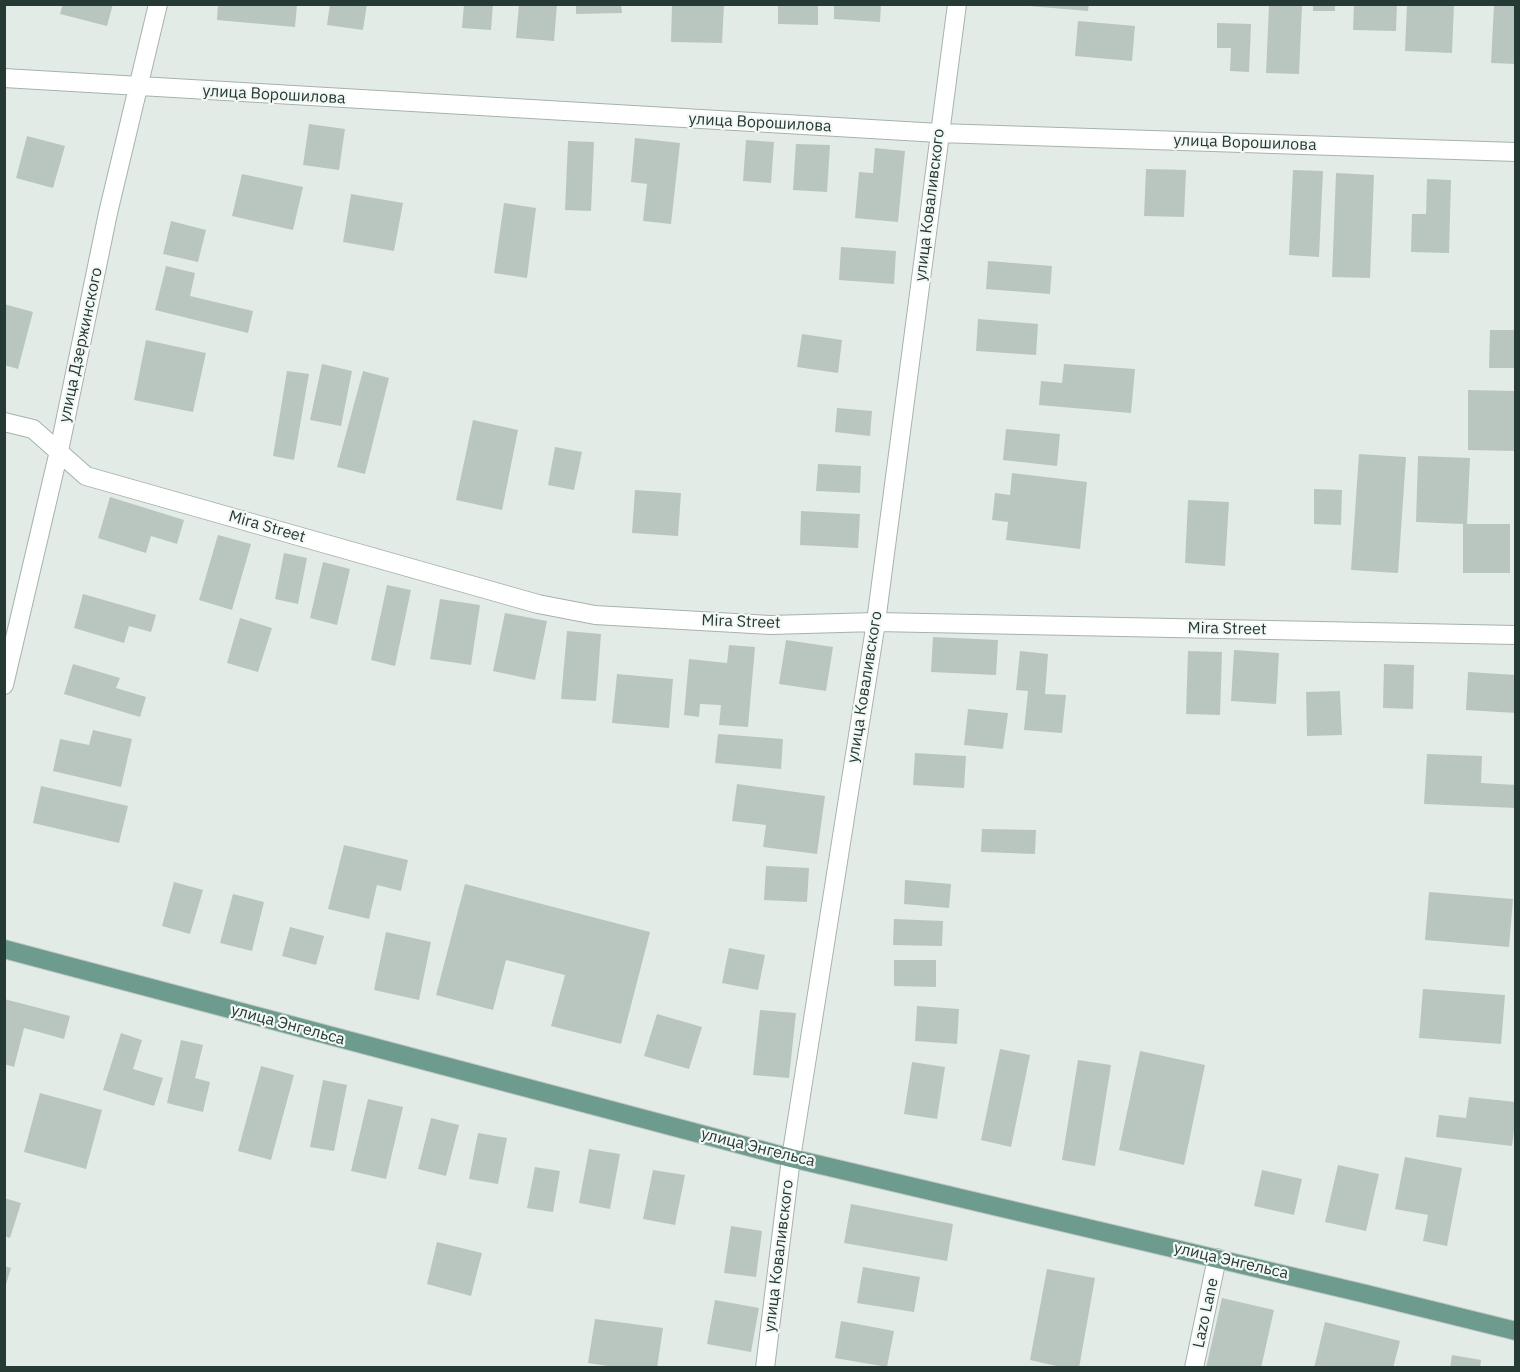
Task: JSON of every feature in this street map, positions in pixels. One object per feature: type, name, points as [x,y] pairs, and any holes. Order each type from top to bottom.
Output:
[{"type":"main road","name":"улица Энгельса","points":[[4,950],[791,1158],[1515,1331]]},
{"type":"street","name":"улица Дзержинского","points":[[4,685],[59,451],[108,213],[158,4]]},
{"type":"street","name":"улица Коваливского","points":[[765,1368],[791,1158],[876,622],[957,4]]},
{"type":"street","name":"улица Ворошилова","points":[[4,78],[939,133],[1515,152]]},
{"type":"street","name":"Mira Street","points":[[4,422],[33,429],[86,476],[538,604],[595,615],[770,625],[876,622],[1515,635]]},
{"type":"street","name":"Lazo Lane","points":[[1194,1368],[1217,1258]]},
{"type":"building","points":[[63,4],[113,4],[107,26],[60,14]]},
{"type":"building","points":[[330,4],[367,4],[363,30],[327,25]]},
{"type":"building","points":[[464,4],[493,4],[491,30],[462,28]]},
{"type":"building","points":[[519,4],[557,4],[554,41],[516,38]]},
{"type":"building","points":[[576,4],[621,4],[622,13],[576,14]]},
{"type":"building","points":[[672,4],[724,4],[722,43],[671,42]]},
{"type":"building","points":[[778,4],[818,4],[818,25],[778,24]]},
{"type":"building","points":[[834,4],[881,4],[880,22],[834,19]]},
{"type":"building","points":[[1029,4],[1089,4],[1088,11],[1029,6]]},
{"type":"building","points":[[1313,4],[1335,4],[1335,11],[1313,11]]},
{"type":"building","points":[[1354,4],[1397,4],[1396,31],[1353,30]]},
{"type":"building","points":[[1407,4],[1454,4],[1452,53],[1405,51]]},
{"type":"building","points":[[218,5],[297,5],[295,27],[217,20]]},
{"type":"building","points":[[1269,5],[1302,6],[1299,74],[1266,73]]},
{"type":"building","points":[[1494,5],[1516,6],[1516,64],[1491,63]]},
{"type":"building","points":[[1078,21],[1135,26],[1132,61],[1075,56]]},
{"type":"building","points":[[1217,23],[1251,24],[1249,72],[1230,71],[1231,48],[1217,48]]},
{"type":"building","points":[[309,124],[345,129],[339,170],[303,165]]},
{"type":"building","points":[[27,136],[65,146],[53,188],[16,178]]},
{"type":"building","points":[[635,138],[680,143],[671,224],[643,221],[647,184],[631,182]]},
{"type":"building","points":[[746,140],[774,142],[771,183],[743,181]]},
{"type":"building","points":[[568,141],[594,142],[591,211],[565,210]]},
{"type":"building","points":[[796,144],[830,145],[827,192],[793,190]]},
{"type":"building","points":[[875,148],[905,151],[898,222],[855,218],[859,172],[873,173]]},
{"type":"building","points":[[1146,169],[1186,170],[1184,217],[1144,216]]},
{"type":"building","points":[[1293,170],[1323,171],[1319,257],[1289,255]]},
{"type":"building","points":[[1336,173],[1374,175],[1370,278],[1332,277]]},
{"type":"building","points":[[242,174],[303,187],[293,230],[232,216]]},
{"type":"building","points":[[1427,179],[1451,180],[1449,253],[1411,252],[1412,214],[1426,214]]},
{"type":"building","points":[[351,194],[403,203],[394,251],[343,242]]},
{"type":"building","points":[[504,203],[536,208],[527,278],[494,273]]},
{"type":"building","points":[[171,221],[206,230],[198,262],[163,254]]},
{"type":"building","points":[[841,247],[896,251],[894,284],[839,280]]},
{"type":"building","points":[[988,261],[1052,266],[1050,294],[986,289]]},
{"type":"building","points":[[166,266],[195,273],[190,296],[253,311],[248,333],[155,310]]},
{"type":"building","points":[[4,304],[33,312],[18,369],[4,365]]},
{"type":"building","points":[[978,319],[1038,324],[1036,355],[976,351]]},
{"type":"building","points":[[1490,330],[1516,330],[1516,368],[1489,368]]},
{"type":"building","points":[[802,334],[842,340],[838,373],[797,367]]},
{"type":"building","points":[[146,340],[206,353],[193,412],[134,400]]},
{"type":"building","points":[[322,364],[352,371],[341,426],[310,420]]},
{"type":"building","points":[[1064,364],[1135,369],[1131,413],[1039,405],[1041,381],[1062,383]]},
{"type":"building","points":[[287,371],[309,374],[294,460],[273,456]]},
{"type":"building","points":[[363,371],[389,378],[365,474],[337,467]]},
{"type":"building","points":[[1468,390],[1516,391],[1516,451],[1468,450]]},
{"type":"building","points":[[837,408],[872,411],[870,436],[835,432]]},
{"type":"building","points":[[473,420],[518,430],[502,510],[456,500]]},
{"type":"building","points":[[1006,429],[1060,434],[1057,466],[1003,460]]},
{"type":"building","points":[[555,447],[582,452],[574,490],[548,485]]},
{"type":"building","points":[[1359,454],[1406,457],[1398,573],[1351,570]]},
{"type":"building","points":[[1418,456],[1470,458],[1467,524],[1510,524],[1510,573],[1463,573],[1463,524],[1416,522]]},
{"type":"building","points":[[818,464],[861,466],[860,493],[816,491]]},
{"type":"building","points":[[1012,473],[1087,482],[1080,549],[1006,540],[1008,522],[992,520],[995,493],[1010,495]]},
{"type":"building","points":[[1314,489],[1342,490],[1341,525],[1314,524]]},
{"type":"building","points":[[635,490],[681,493],[678,536],[632,533]]},
{"type":"building","points":[[110,497],[184,520],[177,544],[151,536],[146,553],[98,538]]},
{"type":"building","points":[[1188,500],[1229,502],[1225,566],[1185,563]]},
{"type":"building","points":[[801,511],[860,514],[858,548],[800,545]]},
{"type":"building","points":[[218,535],[251,544],[232,610],[199,600]]},
{"type":"building","points":[[284,553],[307,558],[298,604],[275,599]]},
{"type":"building","points":[[323,562],[350,569],[337,625],[310,618]]},
{"type":"building","points":[[387,585],[411,590],[395,666],[371,660]]},
{"type":"building","points":[[83,594],[156,615],[151,632],[129,626],[124,643],[74,628]]},
{"type":"building","points":[[440,599],[480,605],[471,665],[430,659]]},
{"type":"building","points":[[505,613],[547,621],[535,680],[493,671]]},
{"type":"building","points":[[240,618],[272,628],[258,672],[227,663]]},
{"type":"building","points":[[567,631],[601,634],[596,701],[561,699]]},
{"type":"building","points":[[933,637],[998,640],[996,675],[931,672]]},
{"type":"building","points":[[786,640],[833,647],[826,691],[779,684]]},
{"type":"building","points":[[729,645],[755,647],[748,727],[719,725],[721,705],[700,704],[699,717],[684,715],[689,659],[727,663]]},
{"type":"building","points":[[1234,650],[1279,653],[1276,704],[1231,701]]},
{"type":"building","points":[[1020,651],[1048,654],[1045,694],[1066,695],[1062,733],[1024,730],[1028,691],[1016,690]]},
{"type":"building","points":[[1188,651],[1222,652],[1220,715],[1186,714]]},
{"type":"building","points":[[73,664],[120,678],[116,688],[146,697],[140,717],[64,694]]},
{"type":"building","points":[[1384,664],[1414,665],[1413,709],[1383,708]]},
{"type":"building","points":[[1468,672],[1516,675],[1516,713],[1466,710]]},
{"type":"building","points":[[617,674],[673,679],[669,728],[612,723]]},
{"type":"building","points":[[1340,691],[1342,735],[1307,736],[1306,692]]},
{"type":"building","points":[[968,709],[1008,713],[1003,749],[964,745]]},
{"type":"building","points":[[93,730],[132,739],[121,787],[53,771],[60,739],[89,745]]},
{"type":"building","points":[[718,734],[783,739],[781,769],[715,763]]},
{"type":"building","points":[[915,753],[966,756],[964,788],[913,785]]},
{"type":"building","points":[[1427,754],[1482,756],[1481,783],[1516,785],[1516,808],[1424,804]]},
{"type":"building","points":[[737,784],[825,796],[817,854],[763,847],[766,825],[732,821]]},
{"type":"building","points":[[41,786],[128,806],[119,843],[33,823]]},
{"type":"building","points":[[982,829],[1036,830],[1035,854],[981,852]]},
{"type":"building","points":[[344,845],[408,860],[401,891],[377,885],[369,919],[328,909]]},
{"type":"building","points":[[766,866],[809,868],[807,902],[764,900]]},
{"type":"building","points":[[905,880],[951,884],[949,908],[904,904]]},
{"type":"building","points":[[174,882],[203,890],[190,934],[162,926]]},
{"type":"building","points":[[465,884],[650,932],[621,1044],[551,1026],[565,975],[506,960],[493,1010],[436,995]]},
{"type":"building","points":[[1429,892],[1513,899],[1509,947],[1425,940]]},
{"type":"building","points":[[233,894],[264,902],[252,951],[220,943]]},
{"type":"building","points":[[894,919],[943,921],[942,946],[893,945]]},
{"type":"building","points":[[290,927],[324,936],[316,965],[282,956]]},
{"type":"building","points":[[386,932],[431,942],[419,1000],[374,990]]},
{"type":"building","points":[[729,948],[765,955],[758,990],[722,983]]},
{"type":"building","points":[[894,960],[936,960],[936,987],[894,986]]},
{"type":"building","points":[[1423,989],[1505,995],[1501,1044],[1419,1038]]},
{"type":"building","points":[[4,999],[70,1016],[64,1039],[24,1028],[14,1067],[4,1064]]},
{"type":"building","points":[[917,1006],[959,1009],[957,1044],[915,1041]]},
{"type":"building","points":[[760,1010],[796,1013],[789,1078],[753,1075]]},
{"type":"building","points":[[657,1014],[702,1027],[689,1069],[644,1056]]},
{"type":"building","points":[[121,1033],[142,1040],[133,1069],[163,1078],[154,1106],[103,1090]]},
{"type":"building","points":[[181,1040],[203,1045],[195,1078],[210,1082],[203,1112],[167,1103]]},
{"type":"building","points":[[1000,1049],[1030,1055],[1011,1147],[981,1140]]},
{"type":"building","points":[[1140,1051],[1205,1065],[1184,1165],[1119,1150]]},
{"type":"building","points":[[1078,1060],[1111,1065],[1095,1166],[1062,1160]]},
{"type":"building","points":[[912,1062],[945,1067],[937,1119],[904,1114]]},
{"type":"building","points":[[261,1066],[294,1075],[271,1160],[238,1151]]},
{"type":"building","points":[[323,1080],[347,1085],[334,1151],[310,1147]]},
{"type":"building","points":[[40,1093],[102,1110],[86,1169],[24,1152]]},
{"type":"building","points":[[1469,1097],[1516,1102],[1512,1146],[1436,1137],[1439,1115],[1466,1118]]},
{"type":"building","points":[[368,1099],[403,1107],[386,1179],[351,1171]]},
{"type":"building","points":[[431,1118],[459,1125],[446,1176],[418,1169]]},
{"type":"building","points":[[478,1133],[507,1138],[498,1184],[469,1179]]},
{"type":"building","points":[[589,1149],[620,1154],[610,1209],[579,1203]]},
{"type":"building","points":[[1405,1157],[1462,1168],[1447,1246],[1423,1241],[1428,1215],[1395,1209]]},
{"type":"building","points":[[1338,1165],[1379,1174],[1366,1231],[1325,1222]]},
{"type":"building","points":[[535,1167],[560,1171],[553,1212],[527,1208]]},
{"type":"building","points":[[653,1170],[685,1175],[675,1225],[643,1219]]},
{"type":"building","points":[[1262,1170],[1302,1179],[1294,1215],[1254,1206]]},
{"type":"building","points":[[4,1198],[21,1203],[10,1238],[4,1236]]},
{"type":"building","points":[[851,1204],[953,1224],[947,1261],[844,1243]]},
{"type":"building","points":[[731,1226],[762,1231],[756,1277],[724,1273]]},
{"type":"building","points":[[437,1242],[482,1253],[471,1296],[427,1284]]},
{"type":"building","points":[[4,1266],[11,1268],[5,1288],[4,1288]]},
{"type":"building","points":[[863,1267],[920,1277],[914,1312],[857,1303]]},
{"type":"building","points":[[1047,1269],[1095,1278],[1079,1368],[1065,1368],[1030,1360]]},
{"type":"building","points":[[1222,1298],[1274,1310],[1261,1368],[1206,1368]]},
{"type":"building","points":[[715,1300],[759,1308],[751,1352],[707,1344]]},
{"type":"building","points":[[595,1319],[663,1328],[657,1368],[621,1368],[588,1363]]},
{"type":"building","points":[[841,1321],[894,1331],[887,1367],[835,1358]]},
{"type":"building","points":[[1325,1322],[1400,1341],[1393,1368],[1314,1368]]},
{"type":"building","points":[[1452,1355],[1481,1360],[1480,1368],[1450,1368]]}]
